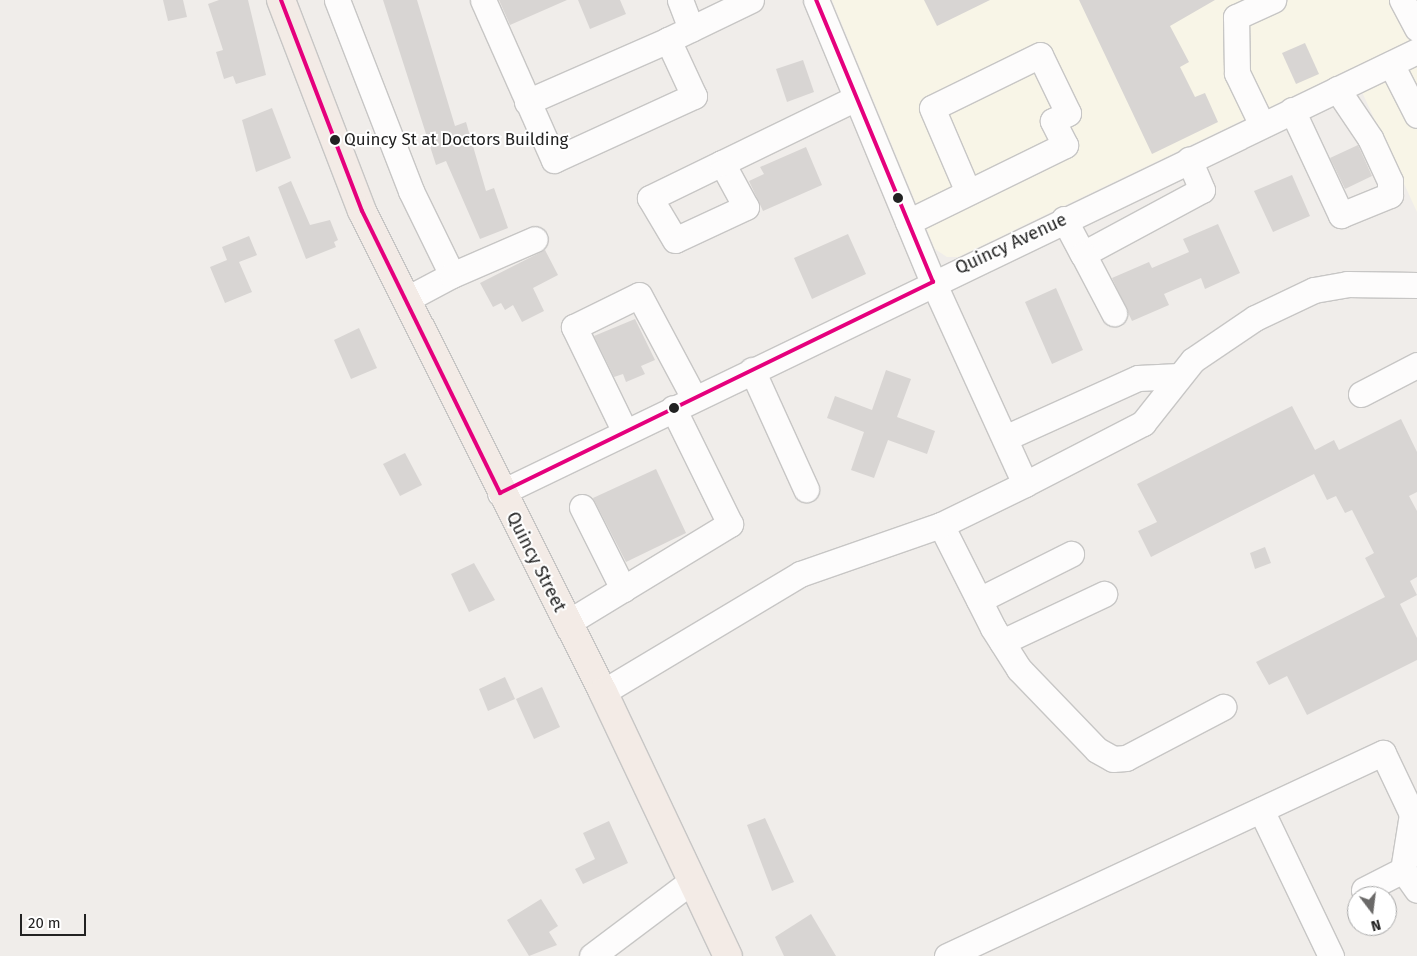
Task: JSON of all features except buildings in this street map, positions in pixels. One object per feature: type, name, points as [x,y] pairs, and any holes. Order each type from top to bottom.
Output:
[{"type":"main road","name":"Quincy Street","points":[[281,0],[362,211],[500,493],[603,692],[728,956]]},
{"type":"street","points":[[337,0],[411,191],[452,275]]},
{"type":"street","points":[[483,0],[554,160],[694,96],[668,40]]},
{"type":"street","points":[[680,0],[691,28]]},
{"type":"street","points":[[527,102],[668,40],[751,0]]},
{"type":"street","points":[[816,0],[933,282],[1025,484]]},
{"type":"street","points":[[1262,125],[1237,73],[1236,17],[1273,0]]},
{"type":"street","name":"Quincy Avenue","points":[[500,493],[933,282],[1417,51]]},
{"type":"street","points":[[908,222],[1065,145],[1053,120],[1068,113],[1040,56],[932,108],[968,192]]},
{"type":"street","points":[[1391,64],[1417,115]]},
{"type":"street","points":[[1292,110],[1341,214],[1390,195],[1390,181],[1370,138],[1337,89]]},
{"type":"street","points":[[722,163],[856,98]]},
{"type":"street","points":[[1083,254],[1202,190],[1189,160]]},
{"type":"street","points":[[1064,219],[1114,313]]},
{"type":"street","points":[[405,300],[452,275],[535,239]]},
{"type":"street","points":[[603,692],[800,574],[941,525],[1128,434],[1143,423],[1179,376],[1217,339],[1314,290],[1347,284],[1417,285]]},
{"type":"street","points":[[567,623],[730,524],[639,295],[574,328],[625,432]]},
{"type":"street","points":[[1361,394],[1417,365]]},
{"type":"street","points":[[752,370],[806,489]]},
{"type":"street","points":[[1005,438],[1138,378],[1179,376]]},
{"type":"street","points":[[582,507],[623,589]]},
{"type":"street","points":[[941,525],[1002,642],[1049,704],[1113,759],[1126,758],[1223,707]]},
{"type":"street","points":[[979,600],[1071,554]]},
{"type":"street","points":[[1002,642],[1104,594]]},
{"type":"street","points":[[947,956],[1383,753],[1412,814],[1403,870],[1417,890]]},
{"type":"street","points":[[1261,810],[1331,956]]},
{"type":"street","points":[[1372,886],[1403,870]]},
{"type":"street","points":[[592,956],[693,880]]},
{"type":"shaded area","points":[[832,0],[1417,0],[1417,212],[1351,68],[958,257],[947,257],[935,249]]},
{"type":"transit line","points":[[281,0],[362,211],[500,493],[933,282],[816,0]]},
{"type":"place","name":"Quincy St at Doctors Building","points":[[335,140]]}]
